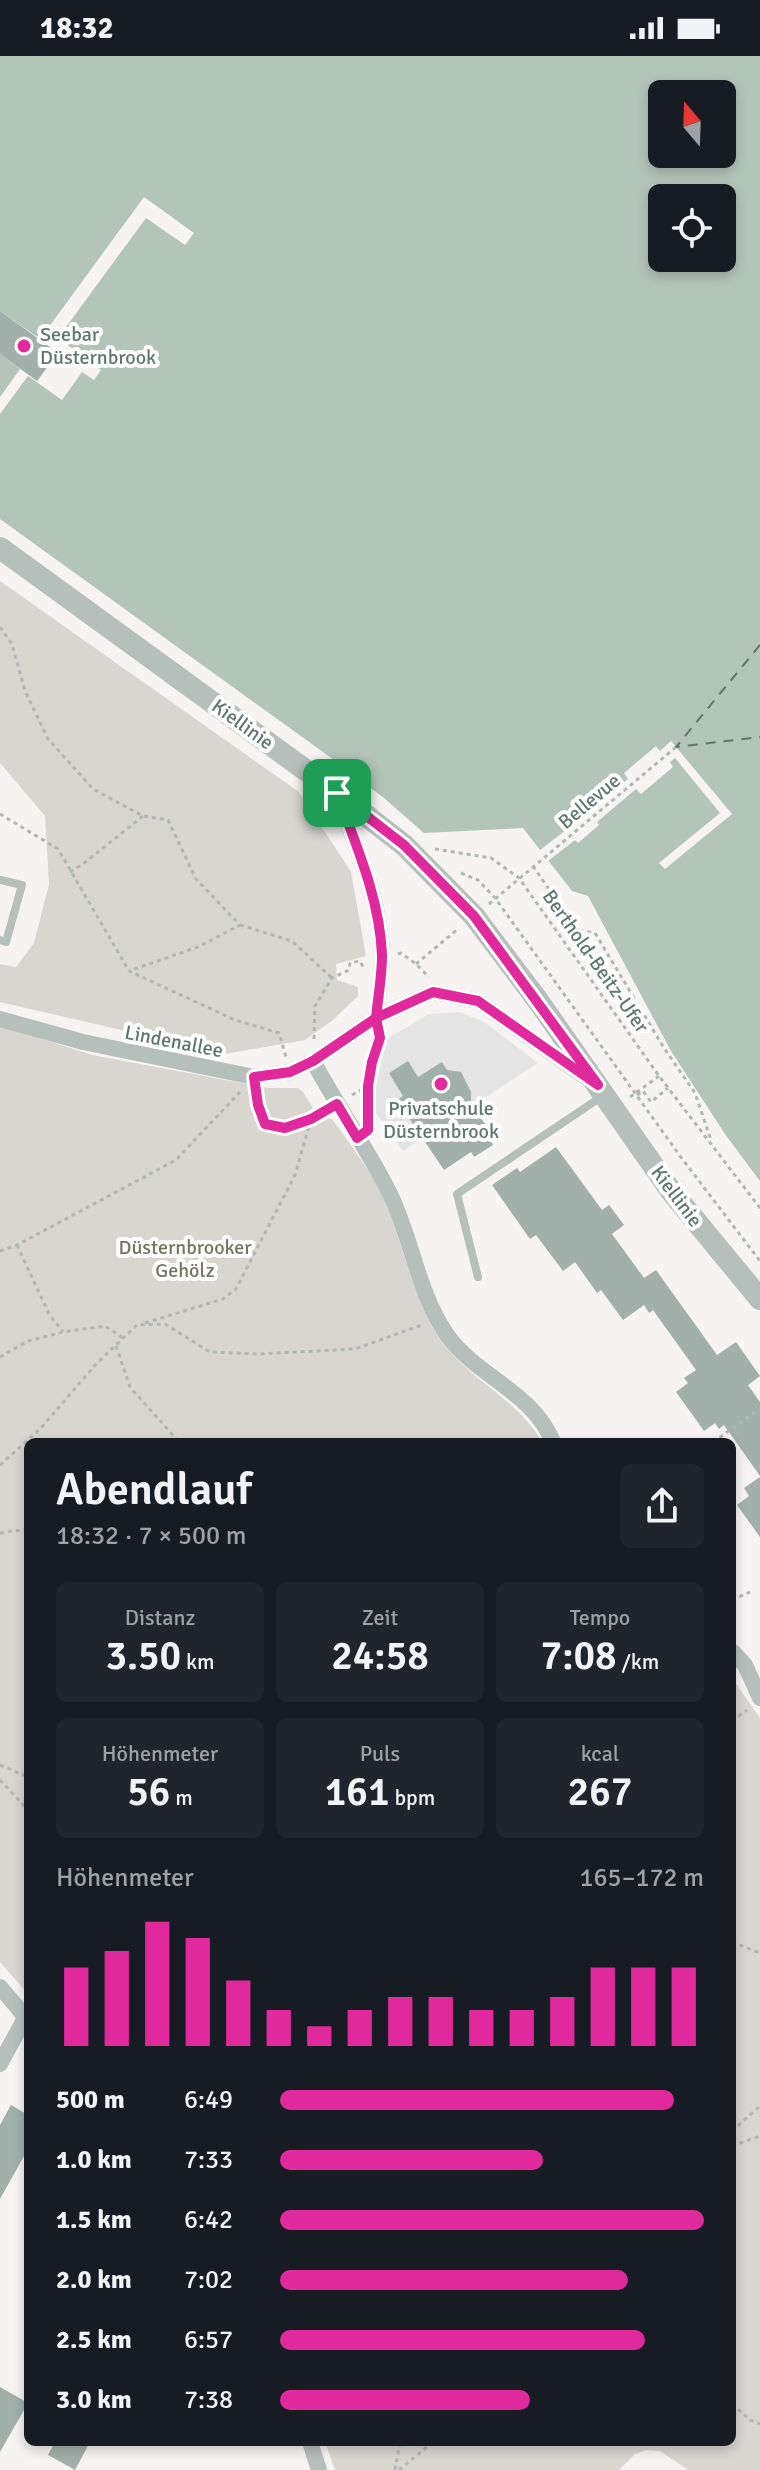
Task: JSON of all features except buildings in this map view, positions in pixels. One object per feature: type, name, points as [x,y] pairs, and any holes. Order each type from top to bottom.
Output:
[{"type":"street","name":"Kiellinie","points":[[0,548],[404,845],[474,916],[671,1191],[760,1299]]},
{"type":"street","points":[[337,793],[376,910],[376,1018]]},
{"type":"street","points":[[433,992],[478,1001],[601,1090]]},
{"type":"street","name":"Lindenallee","points":[[0,1019],[83,1042],[253,1079],[290,1072],[313,1061],[376,1018],[433,992]]},
{"type":"street","points":[[313,1061],[390,1195],[437,1320],[464,1354],[526,1403],[545,1424],[551,1438]]},
{"type":"street","points":[[736,1655],[745,1665],[755,1702]]},
{"type":"street","points":[[0,1987],[24,2017]]},
{"type":"street","points":[[0,2064],[24,2022]]},
{"type":"street","points":[[311,2446],[319,2470]]},
{"type":"lane","points":[[0,880],[22,885],[6,942],[0,940]]},
{"type":"lane","points":[[478,1277],[457,1194],[601,1090]]},
{"type":"path","points":[[0,627],[12,644],[25,691],[48,739],[93,789],[143,816],[168,820],[196,879],[240,925],[292,941],[332,978]]},
{"type":"path","name":"Bellevue","points":[[416,964],[675,748],[678,755]]},
{"type":"path","points":[[0,814],[58,849],[129,971],[235,1020],[279,1033],[290,1072]]},
{"type":"path","points":[[70,872],[143,816]]},
{"type":"path","name":"Berthold-Beitz-Ufer","points":[[436,849],[491,858],[519,878],[659,1076],[760,1208]]},
{"type":"path","name":"Berthold-Beitz-Ufer","points":[[533,866],[577,930],[595,933],[664,1048],[695,1093],[712,1144]]},
{"type":"path","points":[[129,971],[198,947],[240,925]]},
{"type":"path","points":[[313,1061],[315,1006],[332,978],[349,970],[350,963],[360,961],[363,967],[401,953],[430,979],[433,992]]},
{"type":"path","points":[[564,994],[760,1261]]},
{"type":"path","points":[[357,1138],[368,1130],[368,1086],[380,1038],[376,1018]]},
{"type":"path","points":[[636,1094],[659,1076]]},
{"type":"path","points":[[253,1079],[265,1124],[285,1128],[311,1119],[337,1104]]},
{"type":"path","points":[[0,1251],[17,1245],[176,1160],[253,1079]]},
{"type":"path","points":[[636,1094],[643,1091],[651,1102],[668,1088]]},
{"type":"path","points":[[30,1438],[97,1363],[137,1325],[223,1299],[236,1289],[295,1175],[311,1119]]},
{"type":"path","points":[[17,1245],[49,1314],[63,1332]]},
{"type":"path","points":[[137,1325],[165,1324],[210,1352],[258,1354],[355,1349],[437,1320]]},
{"type":"path","points":[[0,1357],[28,1341],[63,1332],[105,1326],[124,1338]]},
{"type":"path","points":[[116,1345],[130,1387],[175,1438]]},
{"type":"path","points":[[719,1438],[760,1409]]},
{"type":"path","points":[[0,1465],[24,1443]]},
{"type":"path","points":[[0,1533],[24,1530]]},
{"type":"path","points":[[736,1598],[750,1592]]},
{"type":"path","points":[[736,1718],[755,1702]]},
{"type":"path","points":[[0,1765],[24,1775]]},
{"type":"path","points":[[0,1780],[24,1806]]},
{"type":"path","points":[[736,1944],[760,1953]]},
{"type":"path","points":[[736,2127],[760,2106]]},
{"type":"path","points":[[736,2145],[760,2136]]},
{"type":"path","points":[[736,2408],[760,2424]]},
{"type":"path","points":[[397,2470],[400,2446]]},
{"type":"path","points":[[397,2470],[428,2446]]},
{"type":"shaded area","points":[[0,56],[760,56],[760,1181],[671,1051],[588,896],[572,891],[523,828],[424,833],[341,765],[0,519]]},
{"type":"shaded area","name":"Privatschule Düsternbrook","points":[[460,1012],[484,1022],[538,1063],[403,1151],[371,1106],[387,1039],[429,1014]]},
{"type":"green space","points":[[0,581],[299,792],[351,872],[366,956],[336,964],[337,980],[358,987],[358,996],[305,1040],[225,1054],[0,1002],[0,964],[16,967],[34,943],[49,884],[45,816],[0,763]]},
{"type":"green space","name":"Düsternbrooker Gehölz","points":[[0,1025],[92,1055],[268,1088],[298,1088],[318,1116],[332,1119],[376,1184],[393,1222],[423,1309],[439,1338],[463,1365],[519,1413],[539,1438],[24,1438],[24,1989],[0,1962]]},
{"type":"green space","points":[[736,1684],[760,1718],[760,2470],[688,2470],[660,2451],[646,2450],[635,2454],[619,2470],[335,2470],[326,2446],[736,2446]]},
{"type":"pier","points":[[144,197],[194,233],[185,245],[146,218],[58,338],[101,370],[94,380],[82,372],[62,400],[28,376],[0,414],[0,397],[20,369],[0,354],[0,311],[40,339]]},
{"type":"pier","points":[[671,741],[732,814],[665,869],[659,863],[720,813],[675,758],[670,762],[673,767],[641,794],[636,789],[597,822],[599,825],[578,843],[575,840],[548,861],[540,850],[586,809],[589,811],[628,779],[624,773],[656,746],[660,751]]},
{"type":"ferry route","points":[[760,645],[676,747],[760,737]]},
{"type":"place","name":"Seebar Düsternbrook","points":[[24,346]]},
{"type":"place","name":"Privatschule Düsternbrook","points":[[441,1084]]},
{"type":"route","points":[[337,793],[376,910],[382,956],[376,1018],[313,1061],[290,1072],[254,1077],[258,1105],[265,1124],[285,1128],[311,1119],[337,1104],[357,1138],[368,1130],[368,1086],[380,1038],[376,1018],[433,992],[478,1001],[598,1085],[474,916],[404,845],[337,793]]}]
